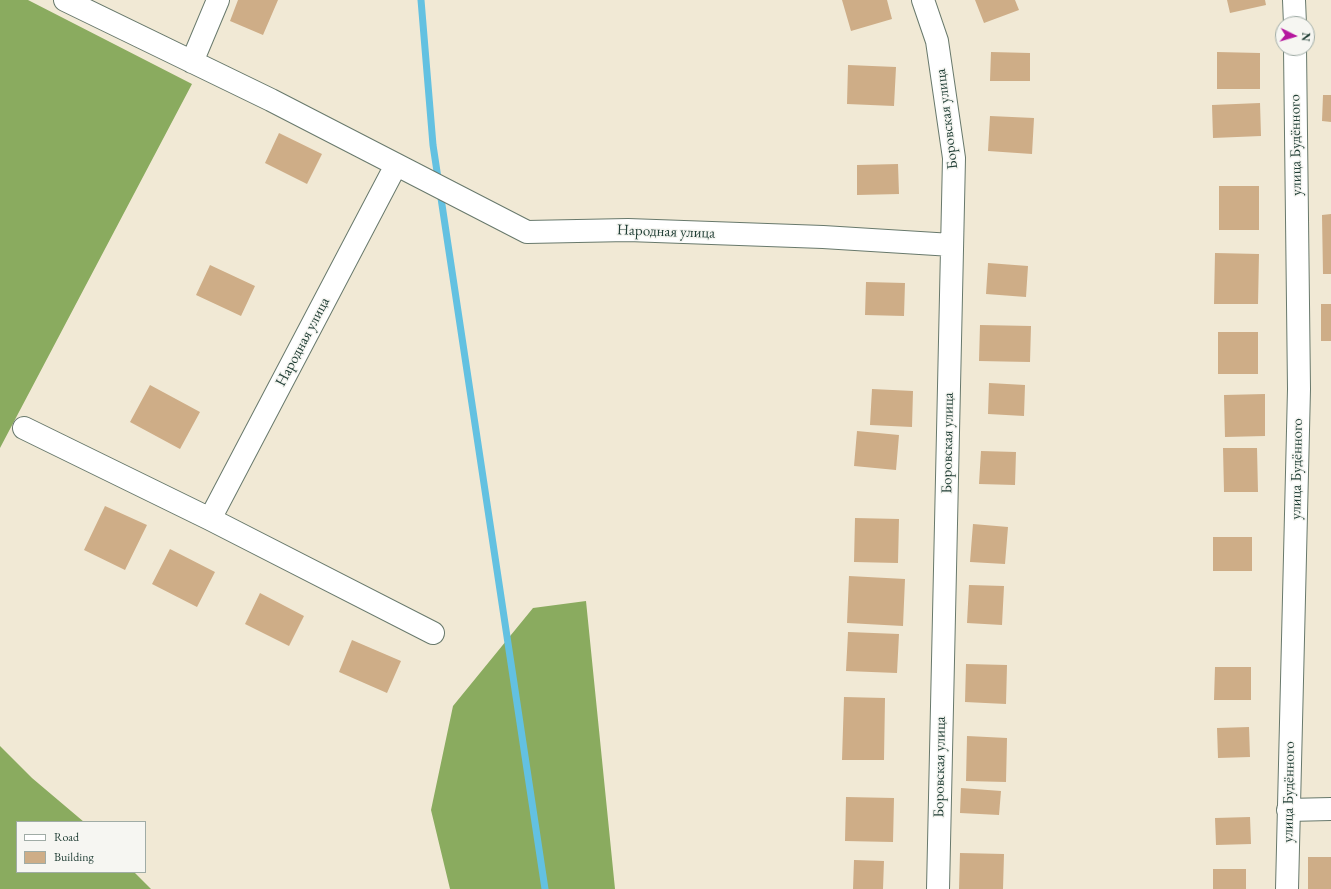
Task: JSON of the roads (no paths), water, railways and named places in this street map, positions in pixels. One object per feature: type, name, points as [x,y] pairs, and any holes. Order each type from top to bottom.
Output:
[{"type":"street","name":"Народная улица","points":[[65,0],[270,100],[527,232],[628,230],[823,237],[952,244]]},
{"type":"street","points":[[192,62],[218,0]]},
{"type":"street","name":"Боровская улица","points":[[923,0],[937,41],[954,158],[938,889]]},
{"type":"street","points":[[1294,0],[1295,16]]},
{"type":"street","name":"улица Будённого","points":[[1287,889],[1299,389],[1295,56]]},
{"type":"street","name":"Народная улица","points":[[210,519],[396,165]]},
{"type":"street","points":[[24,428],[210,519],[433,633]]},
{"type":"street","points":[[1288,810],[1331,809]]},
{"type":"waterway","points":[[421,0],[433,145],[545,889]]}]
